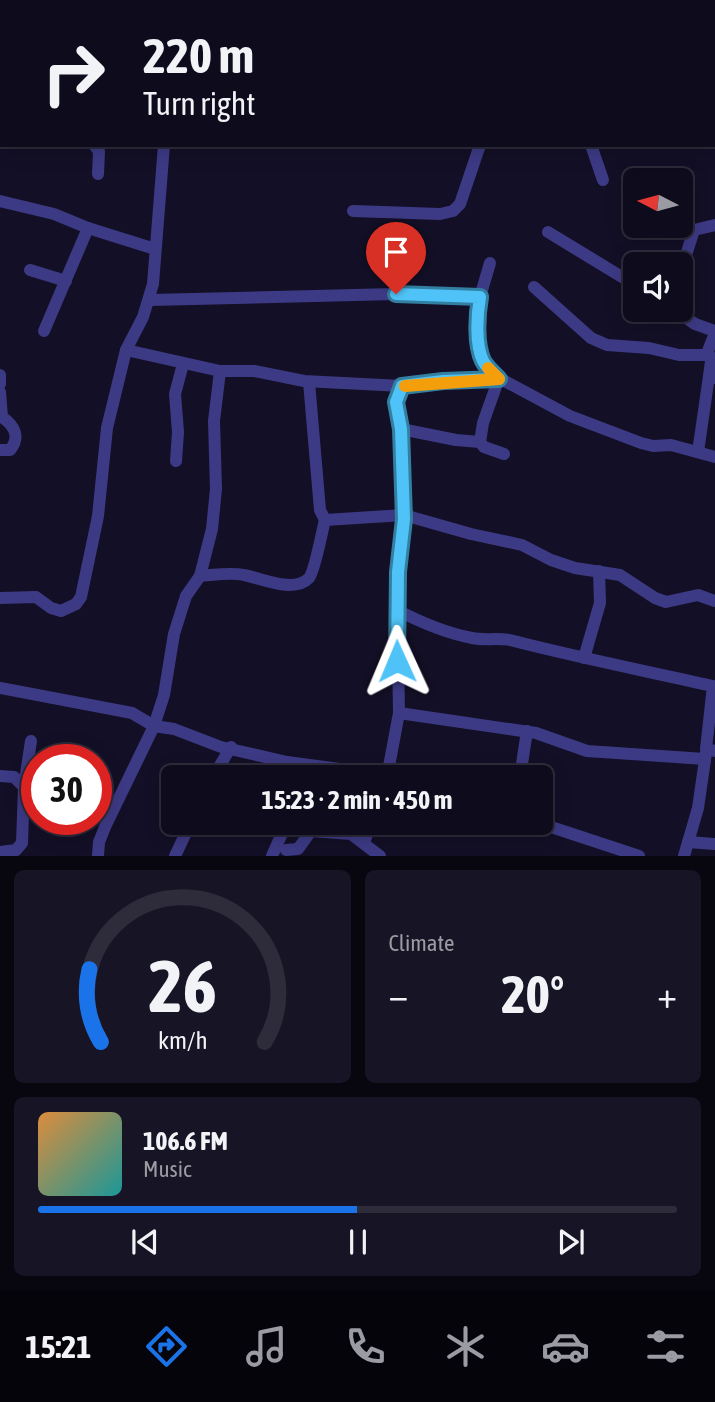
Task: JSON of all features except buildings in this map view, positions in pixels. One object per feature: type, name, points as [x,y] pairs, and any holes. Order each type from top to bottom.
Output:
[{"type":"street","points":[[96,147],[99,151],[98,174]]},
{"type":"street","points":[[0,598],[36,597],[51,608],[61,611],[76,604],[81,597],[98,516],[107,428],[126,350],[150,300],[164,147]]},
{"type":"street","points":[[353,211],[440,214],[453,211],[460,204],[479,147]]},
{"type":"street","points":[[592,147],[603,180]]},
{"type":"street","points":[[0,201],[54,214],[155,249]]},
{"type":"street","points":[[687,252],[694,230],[715,225]]},
{"type":"street","points":[[44,331],[88,228]]},
{"type":"street","points":[[548,232],[623,278]]},
{"type":"street","points":[[490,263],[478,309],[480,352],[488,368],[499,379],[570,416],[641,443],[671,446],[715,457]]},
{"type":"street","points":[[30,270],[66,281]]},
{"type":"street","points":[[534,287],[591,338],[607,345],[649,348],[679,355],[709,355]]},
{"type":"street","points":[[150,300],[272,295],[454,294],[480,297]]},
{"type":"street","points":[[692,322],[715,332],[709,355],[712,377],[698,452]]},
{"type":"street","points":[[126,350],[220,371],[254,371],[309,382],[402,386],[499,379]]},
{"type":"street","points":[[176,461],[175,394],[183,364]]},
{"type":"street","points":[[98,856],[99,842],[105,827],[154,726],[164,695],[174,634],[186,596],[200,576],[215,508],[215,421],[220,371]]},
{"type":"street","points":[[0,374],[0,384]]},
{"type":"street","points":[[480,442],[483,423],[499,379]]},
{"type":"street","points":[[200,576],[243,575],[289,585],[302,582],[311,575],[326,520],[320,510],[309,382]]},
{"type":"street","points":[[389,765],[400,713],[397,610],[404,515],[401,429],[396,402],[402,386]]},
{"type":"street","points":[[0,392],[2,417],[11,423],[16,433],[15,445],[10,450],[0,450]]},
{"type":"street","points":[[401,429],[480,442],[484,447],[504,454]]},
{"type":"street","points":[[326,520],[404,515],[522,545],[551,560],[575,568],[620,575],[655,598],[666,602],[698,595],[715,601]]},
{"type":"street","points":[[584,658],[600,603],[599,571]]},
{"type":"street","points":[[397,610],[419,621],[466,636],[500,638],[713,686],[709,753],[698,808],[684,856]]},
{"type":"street","points":[[0,688],[132,713],[154,726],[174,729],[220,747],[231,747],[286,765]]},
{"type":"street","points":[[400,713],[527,731],[555,738],[587,751],[709,753]]},
{"type":"street","points":[[522,765],[527,731]]},
{"type":"street","points":[[220,765],[231,747]]},
{"type":"street","points":[[0,776],[14,777],[21,785]]},
{"type":"street","points":[[553,828],[639,856]]},
{"type":"street","points":[[286,850],[298,849],[307,834],[314,830],[351,834],[380,856]]},
{"type":"street","points":[[0,852],[16,850],[22,843],[22,835]]},
{"type":"street","points":[[175,856],[185,835]]},
{"type":"street","points":[[272,856],[281,835]]},
{"type":"street","points":[[364,843],[367,835]]},
{"type":"street","points":[[688,842],[715,844]]},
{"type":"slow traffic","points":[[405,386],[483,378],[499,379],[488,368]]},
{"type":"route","points":[[396,294],[480,297],[480,352],[483,361],[499,379],[483,378],[402,386],[397,396],[401,429],[404,519],[398,572],[397,661]]}]
